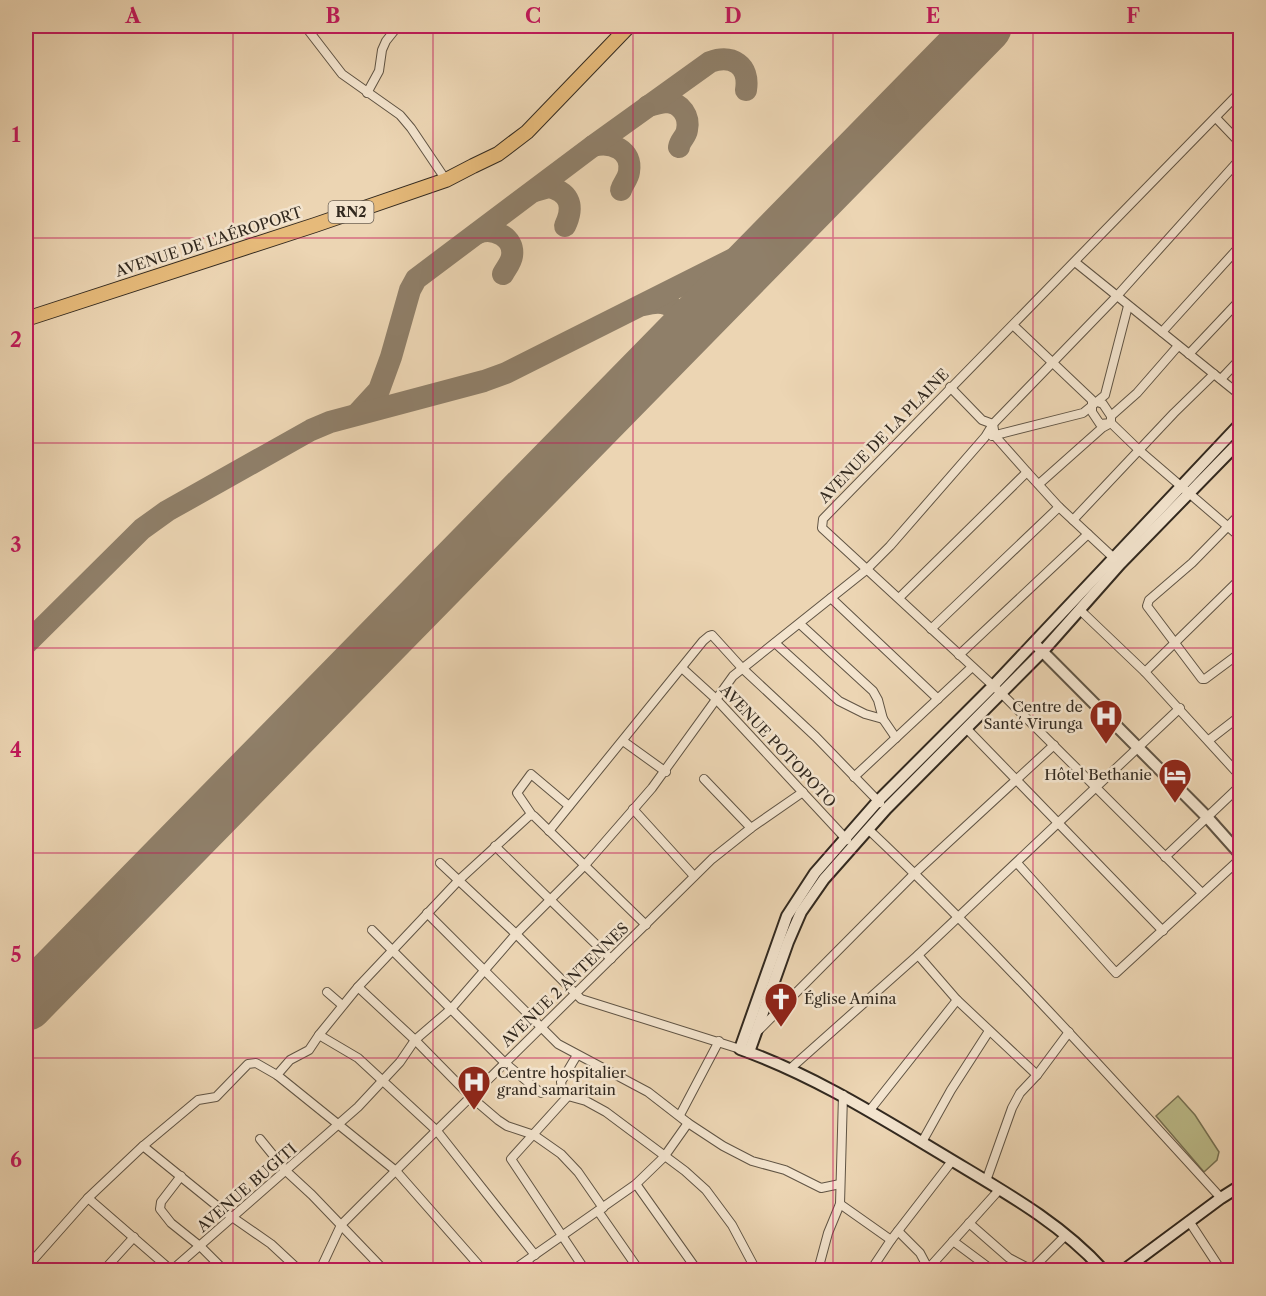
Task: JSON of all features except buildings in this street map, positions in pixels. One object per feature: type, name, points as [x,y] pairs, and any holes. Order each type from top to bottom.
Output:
[{"type":"highway","name":"AVENUE DE L'AÉROPORT","points":[[26,319],[446,180],[498,154],[527,132],[629,26]]},
{"type":"main road","points":[[1186,489],[1210,455],[1240,424]]},
{"type":"main road","points":[[745,1051],[755,1033],[798,920],[812,894],[849,842],[868,829],[882,805],[966,728],[1034,643],[1186,489],[1220,463],[1240,441]]},
{"type":"main road","points":[[1210,455],[1220,463]]},
{"type":"main road","points":[[745,1051],[787,916],[815,873],[849,842],[882,805],[997,689],[1043,651],[1080,610],[1117,560]]},
{"type":"main road","points":[[1034,643],[1207,817],[1240,854]]},
{"type":"main road","points":[[787,916],[798,920]]},
{"type":"main road","points":[[745,1051],[791,1068],[870,1110],[986,1181],[1066,1235],[1103,1270]]},
{"type":"main road","points":[[1124,1270],[1240,1186]]},
{"type":"street","points":[[304,26],[342,74],[400,115],[446,180]]},
{"type":"street","points":[[367,93],[379,71],[382,50],[386,41],[398,26]]},
{"type":"street","name":"AVENUE DE LA PLAINE","points":[[1202,893],[997,689],[822,528],[821,521],[950,387],[1014,326],[1240,92]]},
{"type":"street","points":[[1216,118],[1240,143]]},
{"type":"street","name":"AVENUE BUGITI","points":[[172,1270],[201,1248],[232,1217],[339,1125],[383,1081],[415,1040],[451,1009],[516,934],[585,865],[666,772],[716,699],[742,668],[866,570],[890,546],[985,437],[993,424],[1116,297],[1240,159]]},
{"type":"street","points":[[1162,332],[1240,246]]},
{"type":"street","points":[[1075,262],[1240,395]]},
{"type":"street","points":[[1189,354],[1240,300]]},
{"type":"street","points":[[985,437],[1083,413],[1096,404],[1105,395],[1128,306]]},
{"type":"street","points":[[1014,326],[1096,404],[1103,404],[1111,419],[1140,451],[1240,537]]},
{"type":"street","points":[[1038,484],[1102,428],[1137,393],[1178,346]]},
{"type":"street","points":[[1073,520],[1174,413],[1240,359]]},
{"type":"street","points":[[950,387],[982,420],[993,424],[995,436],[1027,472],[1059,507],[1117,560]]},
{"type":"street","points":[[1096,404],[1092,412],[1100,424],[1111,419]]},
{"type":"street","points":[[899,598],[1027,472]]},
{"type":"street","points":[[931,628],[1059,507]]},
{"type":"street","points":[[1240,514],[1147,606],[1198,677],[1205,679],[1240,652]]},
{"type":"street","points":[[959,655],[1088,534]]},
{"type":"street","points":[[1145,672],[1240,579]]},
{"type":"street","points":[[831,598],[938,699]]},
{"type":"street","points":[[1080,610],[1180,708],[1240,776]]},
{"type":"street","points":[[800,624],[873,691],[883,719],[896,738]]},
{"type":"street","points":[[549,831],[704,641],[712,635],[742,668],[816,737],[882,805]]},
{"type":"street","points":[[775,643],[839,702],[865,714],[883,719]]},
{"type":"street","points":[[854,777],[972,667]]},
{"type":"street","name":"AVENUE POTOPOTO","points":[[682,668],[716,699],[849,842]]},
{"type":"street","points":[[791,1068],[918,955],[1180,708]]},
{"type":"street","points":[[1209,740],[1240,717]]},
{"type":"street","points":[[966,728],[1163,931]]},
{"type":"street","points":[[623,741],[666,772]]},
{"type":"street","points":[[755,1033],[833,958],[915,873],[1054,745]]},
{"type":"street","points":[[569,806],[531,774],[517,793],[532,815],[646,925]]},
{"type":"street","points":[[705,779],[751,828]]},
{"type":"street","points":[[1165,856],[1240,786]]},
{"type":"street","name":"AVENUE 2 ANTENNES","points":[[320,1270],[341,1225],[712,859],[751,828],[803,792]]},
{"type":"street","points":[[633,808],[694,876]]},
{"type":"street","points":[[278,1075],[290,1060],[309,1050],[342,1005],[459,880],[527,817],[532,815]]},
{"type":"street","points":[[868,829],[915,873],[1069,1032],[1221,1198]]},
{"type":"street","points":[[495,846],[611,959]]},
{"type":"street","points":[[1017,863],[1116,973],[1240,859]]},
{"type":"street","points":[[440,863],[576,994],[596,1005],[719,1041],[745,1051]]},
{"type":"street","points":[[427,914],[558,1044],[648,1092],[688,1123],[750,1160],[785,1170],[818,1188],[840,1184]]},
{"type":"street","points":[[372,930],[505,1063],[541,1093]]},
{"type":"street","points":[[918,955],[957,1000],[1037,1075]]},
{"type":"street","points":[[358,987],[471,1097],[507,1126],[534,1135],[561,1154],[578,1172],[639,1270]]},
{"type":"street","points":[[327,992],[342,1005]]},
{"type":"street","points":[[870,1110],[957,1000]]},
{"type":"street","points":[[922,1142],[951,1090],[989,1031]]},
{"type":"street","points":[[986,1181],[1012,1108],[1020,1094],[1069,1032]]},
{"type":"street","points":[[319,1035],[358,1058],[437,1131],[535,1255]]},
{"type":"street","points":[[680,1115],[719,1041]]},
{"type":"street","points":[[577,1055],[561,1082],[568,1096],[586,1101],[606,1112],[706,1190],[732,1225],[755,1270]]},
{"type":"street","points":[[26,1268],[88,1198],[143,1146],[198,1100],[216,1097],[248,1064],[256,1063],[278,1075],[396,1171],[483,1270]]},
{"type":"street","points":[[818,1270],[828,1233],[840,1204],[843,1095]]},
{"type":"street","points":[[568,1096],[510,1160],[585,1270]]},
{"type":"street","points":[[513,1270],[636,1184],[664,1157],[688,1123]]},
{"type":"street","points":[[260,1139],[286,1171],[384,1270]]},
{"type":"street","points":[[143,1146],[232,1217],[271,1244],[299,1270]]},
{"type":"street","points":[[871,1270],[891,1240],[952,1161]]},
{"type":"street","points":[[181,1176],[160,1202],[160,1209],[171,1223],[224,1270]]},
{"type":"street","points":[[636,1184],[697,1270]]},
{"type":"street","points":[[898,1231],[920,1253],[929,1270],[999,1190]]},
{"type":"street","points":[[88,1198],[172,1270]]},
{"type":"street","points":[[840,1204],[891,1240]]},
{"type":"street","points":[[1189,1221],[1221,1270]]},
{"type":"street","points":[[969,1223],[1009,1258],[1031,1270],[1066,1235]]},
{"type":"street","points":[[104,1270],[134,1237]]},
{"type":"street","points":[[953,1241],[992,1270],[998,1270]]},
{"type":"street","points":[[527,1261],[534,1270]]},
{"type":"green space","points":[[1178,1096],[1195,1115],[1219,1152],[1217,1160],[1204,1172],[1156,1116]]},
{"type":"taxiway","points":[[357,414],[379,390],[410,290],[416,279],[593,146],[710,62],[725,59],[738,64],[745,74],[746,90]]},
{"type":"taxiway","points":[[648,106],[667,102],[683,111],[688,125],[679,147]]},
{"type":"taxiway","points":[[593,146],[613,146],[628,158],[628,177],[621,190]]},
{"type":"taxiway","points":[[535,191],[549,187],[566,197],[570,207],[565,226]]},
{"type":"taxiway","points":[[26,644],[142,529],[167,511],[311,430],[330,422],[484,381],[506,373],[765,243],[784,230]]},
{"type":"taxiway","points":[[478,233],[490,231],[507,239],[512,249],[511,259],[503,274]]},
{"type":"taxiway","points":[[644,305],[662,303],[674,310],[679,322],[676,341]]},
{"type":"runway","points":[[26,1004],[985,26]]},
{"type":"place","name":"Centre de Santé Virunga","points":[[1106,745]]},
{"type":"place","name":"Hôtel Bethanie","points":[[1175,804]]},
{"type":"place","name":"Église Amina","points":[[781,1028]]},
{"type":"place","name":"Centre hospitalier grand samaritain","points":[[474,1111]]}]
